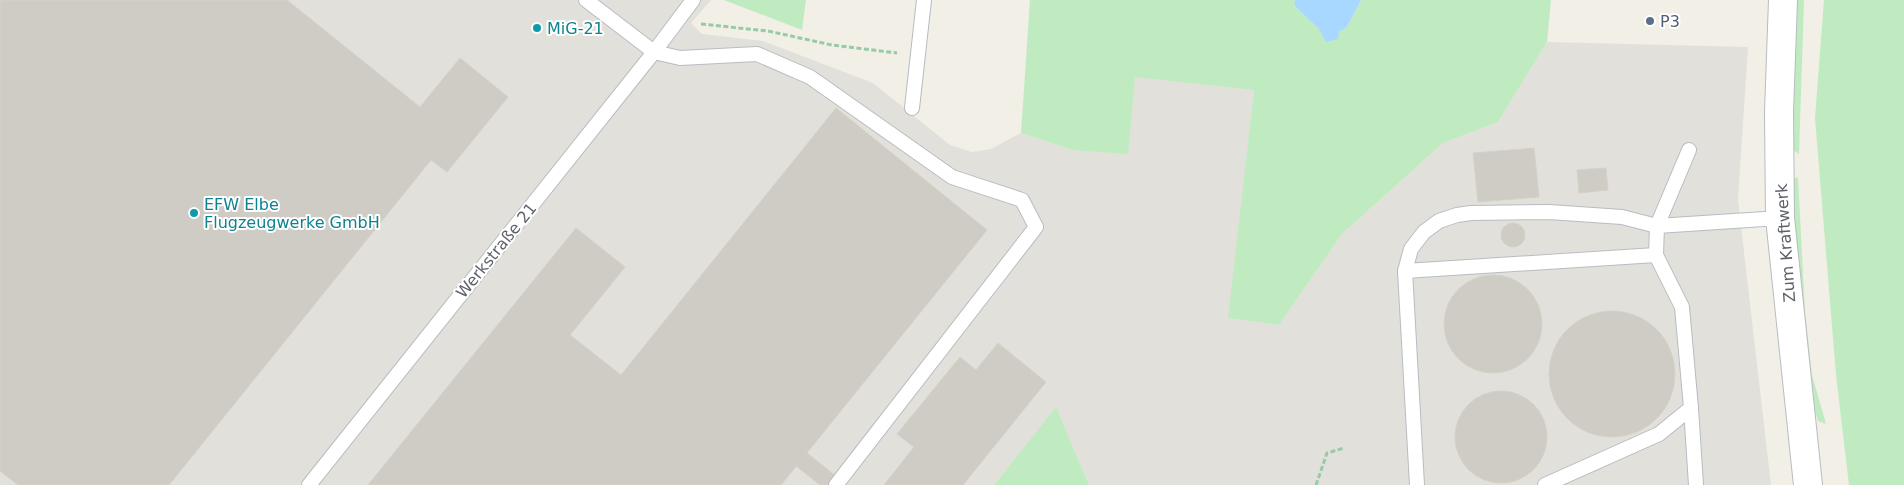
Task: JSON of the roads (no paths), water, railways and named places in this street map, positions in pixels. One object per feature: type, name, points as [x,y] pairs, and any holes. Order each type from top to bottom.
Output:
[{"type":"street","name":"Zum Kraftwerk","points":[[1783,0],[1779,112],[1780,218],[1808,485]]},
{"type":"lane","points":[[586,0],[654,52],[680,58],[757,54],[810,77],[952,178],[1022,200],[1036,227],[836,485]]},
{"type":"lane","name":"Werkstraße 21","points":[[309,485],[694,0]]},
{"type":"lane","points":[[912,108],[924,0]]},
{"type":"lane","points":[[1689,150],[1658,226],[1656,255],[1682,307],[1696,485]]},
{"type":"lane","points":[[1417,485],[1405,270],[1411,249],[1424,232],[1438,221],[1456,215],[1471,213],[1549,212],[1622,218],[1658,226],[1780,218]]},
{"type":"lane","points":[[1405,270],[1656,255]]},
{"type":"lane","points":[[1545,485],[1659,434],[1690,408]]},
{"type":"water","points":[[1295,0],[1361,0],[1347,27],[1339,32],[1338,39],[1326,42],[1319,29],[1294,5]]},
{"type":"place","name":"P3","points":[[1650,21]]},
{"type":"place","name":"MiG-21","points":[[537,28]]},
{"type":"place","name":"EFW Elbe Flugzeugwerke GmbH","points":[[194,213]]}]
